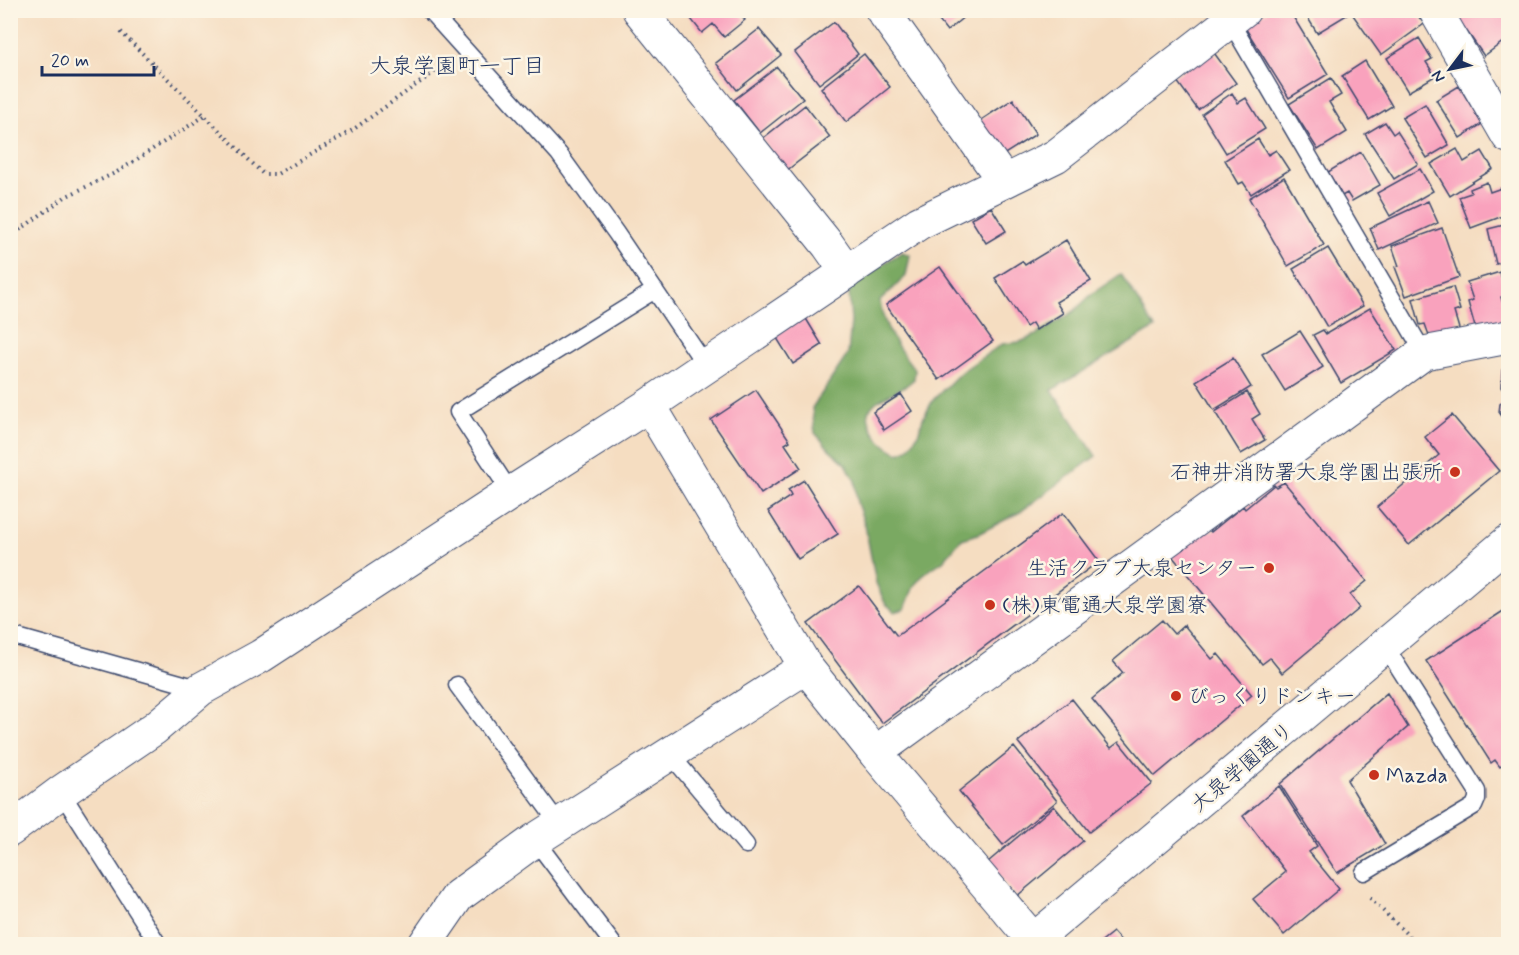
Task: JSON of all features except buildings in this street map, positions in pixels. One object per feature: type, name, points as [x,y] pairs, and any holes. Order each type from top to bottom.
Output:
[{"type":"street","points":[[639,10],[828,245],[847,272]]},
{"type":"street","points":[[882,10],[1004,181]]},
{"type":"street","points":[[1435,10],[1509,136]]},
{"type":"street","points":[[14,820],[61,792],[155,728],[201,689],[261,656],[649,405],[919,223],[1056,156],[1237,16]]},
{"type":"street","points":[[875,753],[1424,353],[1509,337]]},
{"type":"street","points":[[649,405],[806,666],[1032,943]]},
{"type":"street","name":"大泉学園通り","points":[[1032,943],[1385,646],[1508,546]]},
{"type":"street","points":[[425,945],[458,896],[547,832],[806,666]]},
{"type":"lane","points":[[429,10],[560,154],[706,366]]},
{"type":"lane","points":[[1237,16],[1424,353]]},
{"type":"lane","points":[[511,493],[458,412],[655,290]]},
{"type":"lane","points":[[10,635],[201,689]]},
{"type":"lane","points":[[1365,872],[1474,806],[1478,799],[1477,791],[1385,646]]},
{"type":"lane","points":[[457,685],[613,945]]},
{"type":"lane","points":[[670,754],[746,845]]},
{"type":"lane","points":[[61,792],[158,945]]},
{"type":"path","points":[[121,32],[263,174],[277,174],[351,131],[465,51]]},
{"type":"path","points":[[10,237],[65,197],[117,172],[206,115]]},
{"type":"path","points":[[1365,872],[1362,883],[1370,897],[1417,945]]},
{"type":"green space","points":[[902,252],[910,255],[906,276],[880,301],[888,329],[915,370],[914,379],[876,402],[868,411],[870,425],[877,437],[899,453],[908,449],[918,434],[923,418],[933,400],[961,372],[1002,344],[1020,342],[1036,335],[1073,312],[1093,293],[1121,274],[1155,328],[1052,390],[1096,456],[1020,512],[978,534],[962,539],[943,561],[925,573],[914,586],[905,609],[895,612],[885,603],[876,583],[865,525],[857,503],[855,481],[846,464],[815,433],[812,408],[848,354],[851,321],[849,293],[855,281]]},
{"type":"place","name":"石神井消防署大泉学園出張所","points":[[1455,472]]},
{"type":"place","name":"生活クラブ大泉センター","points":[[1269,568]]},
{"type":"place","name":"(株)東電通大泉学園寮","points":[[990,605]]},
{"type":"place","name":"びっくりドンキー","points":[[1176,696]]},
{"type":"place","name":"Mazda","points":[[1374,775]]},
{"type":"district","name":"大泉学園町一丁目","points":[[457,65]]}]
